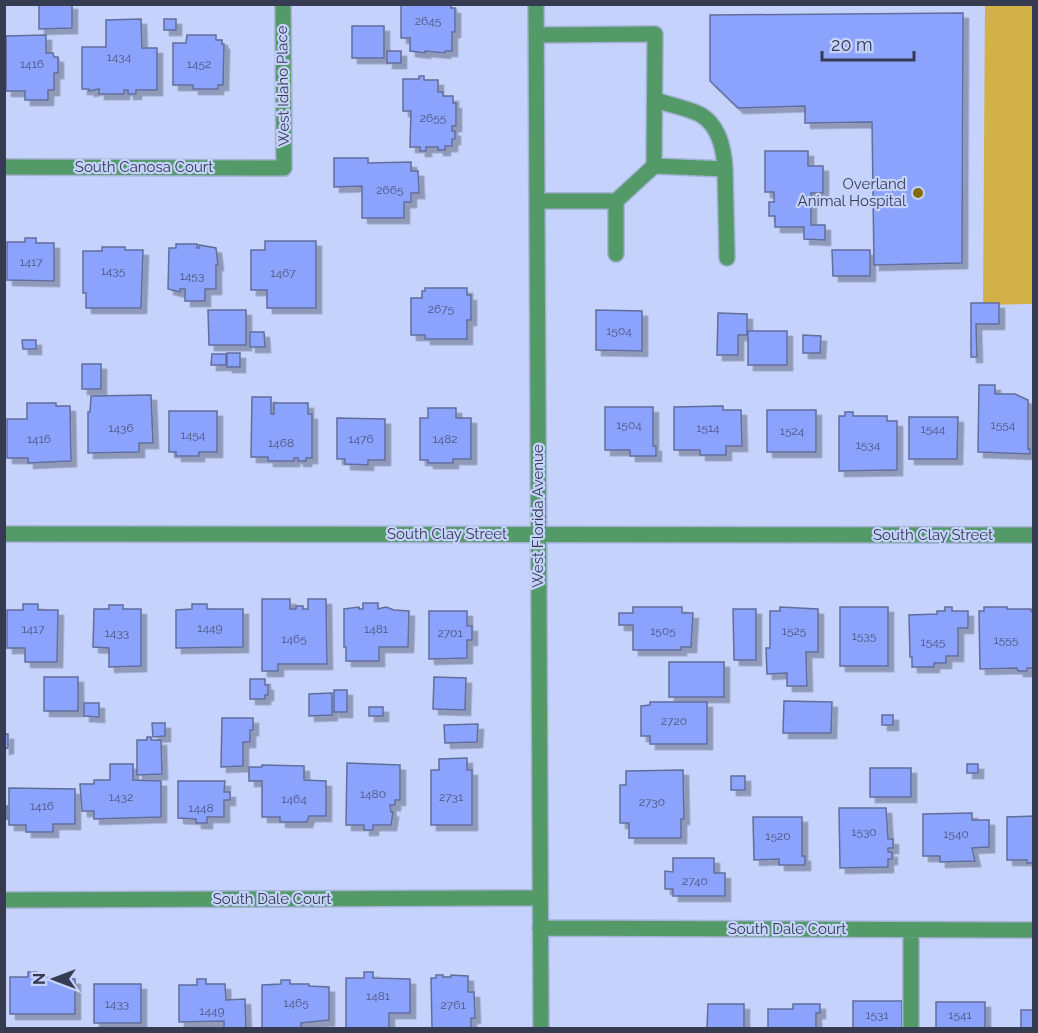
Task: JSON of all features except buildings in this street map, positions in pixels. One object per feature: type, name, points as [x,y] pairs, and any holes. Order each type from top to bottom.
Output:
[{"type":"street","name":"West Idaho Place","points":[[283,4],[284,168]]},
{"type":"street","name":"West Florida Avenue","points":[[536,4],[541,1029]]},
{"type":"street","points":[[536,35],[655,34],[654,166]]},
{"type":"street","points":[[656,100],[701,115],[718,135],[724,151],[727,258]]},
{"type":"street","points":[[537,201],[616,201],[654,166],[725,169]]},
{"type":"street","name":"South Canosa Court","points":[[4,167],[284,168]]},
{"type":"street","points":[[616,201],[616,254]]},
{"type":"street","name":"South Clay Street","points":[[4,534],[1034,535]]},
{"type":"street","name":"South Dale Court","points":[[4,900],[540,898]]},
{"type":"street","name":"South Dale Court","points":[[540,928],[1034,930]]},
{"type":"street","points":[[910,930],[910,1029]]},
{"type":"shaded area","points":[[985,5],[1033,5],[1033,304],[983,305]]},
{"type":"place","name":"Overland Animal Hospital","points":[[918,193]]}]
